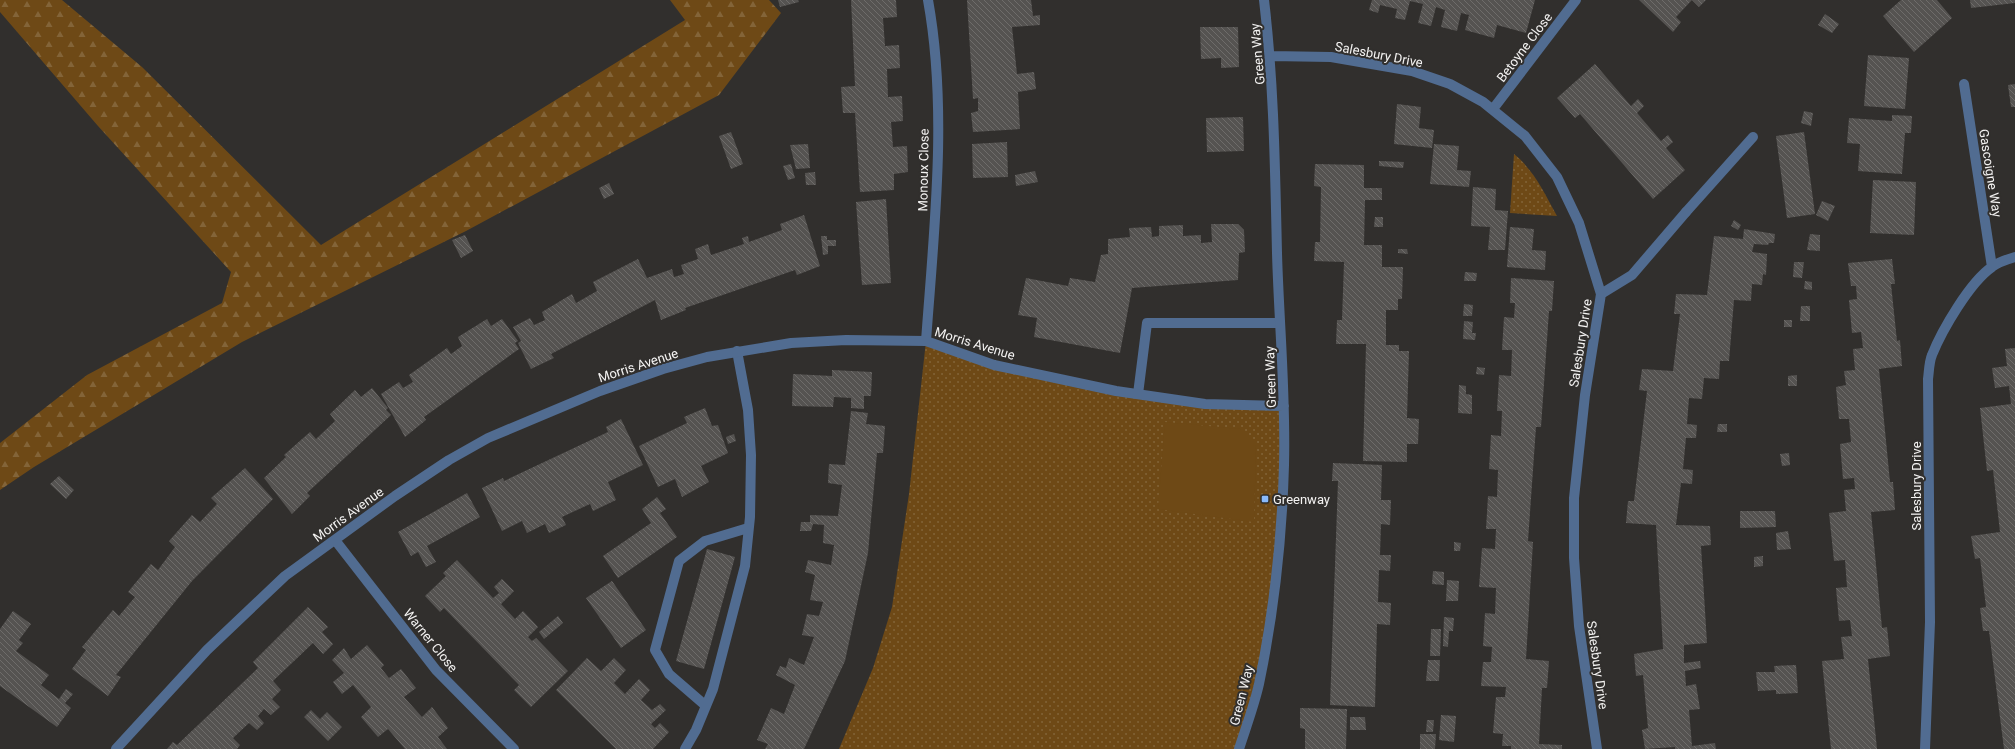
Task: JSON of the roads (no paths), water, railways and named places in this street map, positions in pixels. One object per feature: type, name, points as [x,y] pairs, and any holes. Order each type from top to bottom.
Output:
[{"type":"street","name":"Monoux Close","points":[[926,341],[936,194],[938,89],[928,0]]},
{"type":"street","name":"Green Way","points":[[1240,749],[1258,685],[1273,603],[1282,522],[1284,406],[1271,56],[1264,0]]},
{"type":"street","name":"Betoyne Close","points":[[1493,109],[1576,0]]},
{"type":"street","name":"Salesbury Drive","points":[[1271,56],[1331,57],[1412,71],[1450,84],[1493,109],[1525,136],[1557,177],[1579,223],[1601,294],[1585,395],[1574,498],[1574,558],[1579,626],[1597,749]]},
{"type":"street","name":"Gascoigne Way","points":[[1964,84],[1992,267]]},
{"type":"street","points":[[1601,294],[1632,275],[1753,137]]},
{"type":"street","name":"Salesbury Drive","points":[[1925,749],[1930,622],[1928,380],[1932,357],[1948,324],[1960,304],[1992,267],[2015,257]]},
{"type":"street","points":[[1138,394],[1147,323],[1280,323]]},
{"type":"street","name":"Morris Avenue","points":[[116,749],[207,650],[285,576],[449,460],[488,438],[600,391],[678,365],[736,351],[791,343],[846,340],[926,341],[994,365],[1138,394],[1205,404],[1284,406]]},
{"type":"street","points":[[684,749],[696,730],[713,689],[745,566],[751,456],[748,410],[736,351]]},
{"type":"street","points":[[706,706],[669,674],[655,650],[679,561],[705,541],[748,528]]},
{"type":"street","name":"Warner Close","points":[[335,540],[436,670],[514,749]]},
{"type":"place","name":"Greenway","points":[[1265,499]]}]
